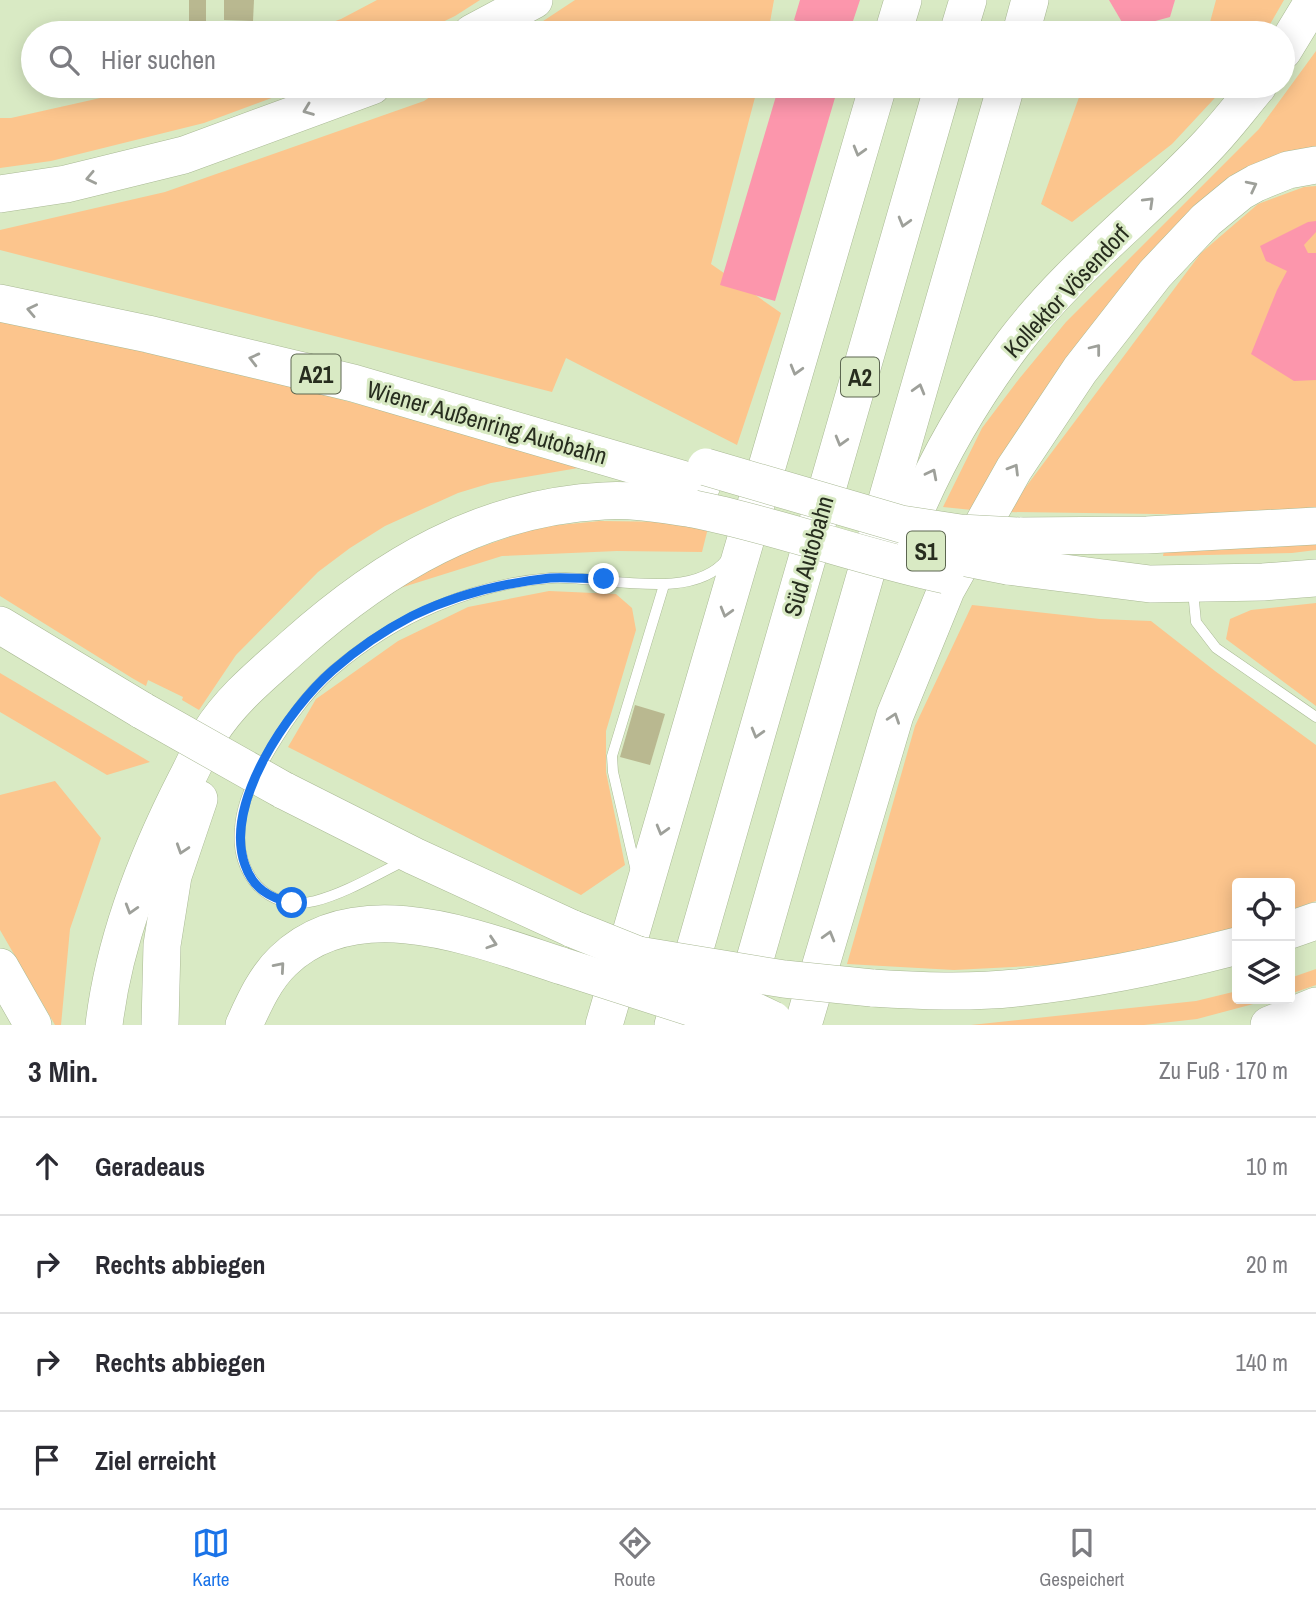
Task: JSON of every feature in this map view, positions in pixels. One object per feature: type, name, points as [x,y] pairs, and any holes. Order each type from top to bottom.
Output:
[{"type":"highway","points":[[495,21],[534,0]]},
{"type":"highway","points":[[897,21],[903,0]]},
{"type":"highway","points":[[962,21],[968,0]]},
{"type":"highway","points":[[1024,21],[1030,0]]},
{"type":"highway","points":[[1295,31],[1314,0]]},
{"type":"highway","points":[[0,194],[66,184],[184,155],[341,98]]},
{"type":"highway","points":[[604,1025],[875,98]]},
{"type":"highway","name":"Süd Autobahn","points":[[673,1025],[940,98]]},
{"type":"highway","name":"A2","points":[[736,1025],[1003,98]]},
{"type":"highway","name":"Kollektor Vösendorf","points":[[826,713],[855,680],[908,528],[927,484],[949,442],[1006,355],[1065,284],[1210,143],[1248,98]]},
{"type":"highway","points":[[789,1023],[895,715],[946,590],[1014,469],[1080,370],[1155,274],[1206,220],[1233,197],[1256,183],[1288,170],[1316,165]]},
{"type":"highway","name":"Wiener Außenring Autobahn","points":[[0,303],[148,334],[353,383],[627,462],[701,487]]},
{"type":"highway","points":[[104,1025],[122,939],[144,868],[211,732],[255,679],[336,609],[403,562],[457,535],[513,516],[561,505],[607,501],[649,503],[701,487],[960,533],[1009,562]]},
{"type":"highway","points":[[701,487],[727,516],[926,571],[1009,562],[1147,535],[1316,526]]},
{"type":"highway","name":"S1","points":[[701,487],[942,555],[1009,562],[1150,584],[1316,578]]},
{"type":"highway","points":[[0,625],[143,711],[283,790],[414,856],[573,929],[638,955],[716,994],[789,1023]]},
{"type":"highway","points":[[160,1025],[162,945],[173,876],[196,807],[226,740],[280,659]]},
{"type":"highway","points":[[1295,928],[1316,920]]},
{"type":"highway","points":[[244,1025],[258,995],[283,961],[316,938],[350,927],[383,923],[417,926],[474,937],[732,1021],[789,1023]]},
{"type":"highway","points":[[638,955],[784,979],[933,991],[1014,988],[1089,979],[1178,962],[1232,947]]},
{"type":"highway","points":[[0,967],[33,1025]]},
{"type":"highway","points":[[1269,1025],[1316,1006]]},
{"type":"lane","points":[[414,856],[313,902],[292,903],[272,898],[256,885],[246,868],[240,850],[239,830],[243,808],[254,780],[299,707],[332,671],[368,643],[411,617],[456,597],[505,585],[552,578],[604,579],[664,585],[694,580],[720,567],[750,531]]},
{"type":"lane","points":[[1193,584],[1196,622],[1216,648],[1316,717]]},
{"type":"lane","points":[[642,896],[613,772],[612,756],[664,585]]},
{"type":"shaded area","points":[[377,0],[480,0],[445,21],[335,21]]},
{"type":"shaded area","points":[[575,0],[774,0],[770,21],[543,21]]},
{"type":"shaded area","points":[[800,0],[860,0],[853,21],[794,20]]},
{"type":"shaded area","points":[[1109,0],[1175,0],[1170,17],[1155,21],[1121,21]]},
{"type":"shaded area","points":[[1216,0],[1284,0],[1272,21],[1210,21]]},
{"type":"shaded area","points":[[1316,51],[1316,147],[1268,158],[1219,187],[972,510],[943,507],[982,428],[1019,379],[1066,322],[1259,129],[1282,98],[1295,98],[1295,80]]},
{"type":"shaded area","points":[[100,98],[272,98],[204,123],[51,161],[0,168],[0,118],[11,118]]},
{"type":"shaded area","points":[[428,98],[755,98],[711,264],[781,313],[737,445],[566,358],[552,392],[0,250],[0,230],[165,192]]},
{"type":"shaded area","points":[[775,98],[835,98],[775,301],[720,285]]},
{"type":"shaded area","points":[[1079,98],[1215,98],[1172,144],[1072,222],[1041,204]]},
{"type":"shaded area","points":[[1316,186],[1316,507],[1227,515],[1007,512],[1201,253],[1258,204],[1304,187]]},
{"type":"shaded area","points":[[1316,221],[1316,232],[1304,245],[1308,253],[1316,253],[1316,380],[1294,381],[1251,354],[1287,271],[1266,261],[1260,246],[1308,222]]},
{"type":"shaded area","points":[[0,320],[220,369],[366,406],[584,467],[491,483],[458,493],[385,526],[350,548],[318,572],[236,655],[199,710],[182,700],[183,697],[148,680],[146,686],[132,678],[0,596]]},
{"type":"shaded area","points":[[600,521],[677,522],[708,528],[702,552],[617,551],[502,556],[400,588],[441,561],[538,527]]},
{"type":"shaded area","points":[[1316,539],[1316,550],[1292,553],[1163,556],[1164,551]]},
{"type":"shaded area","points":[[549,591],[616,594],[632,608],[636,630],[606,731],[606,772],[625,865],[581,895],[288,747],[316,699],[398,641],[468,607]]},
{"type":"shaded area","points":[[1316,603],[1316,706],[1226,639],[1230,619],[1251,610]]},
{"type":"shaded area","points":[[972,605],[1100,619],[1151,621],[1316,745],[1316,901],[1295,908],[1295,878],[1232,878],[1232,930],[1197,942],[1068,964],[954,970],[847,964],[915,726]]},
{"type":"shaded area","points":[[0,673],[150,762],[107,775],[0,712]]},
{"type":"shaded area","points":[[55,781],[101,838],[70,929],[61,1025],[55,1025],[0,930],[0,795]]},
{"type":"shaded area","points":[[1316,969],[1316,985],[1295,992],[1295,976]]},
{"type":"shaded area","points":[[1232,992],[1232,1004],[1253,1004],[1197,1019],[1144,1025],[971,1025],[1196,1001]]},
{"type":"building","points":[[189,0],[206,0],[206,21],[189,21]]},
{"type":"building","points":[[224,0],[254,0],[253,21],[224,20]]},
{"type":"building","points":[[635,705],[665,714],[650,765],[620,757]]},
{"type":"route","points":[[292,903],[272,898],[256,885],[240,850],[239,830],[243,808],[270,750],[299,707],[332,671],[368,643],[411,617],[456,597],[505,585],[552,578],[604,579]]}]
